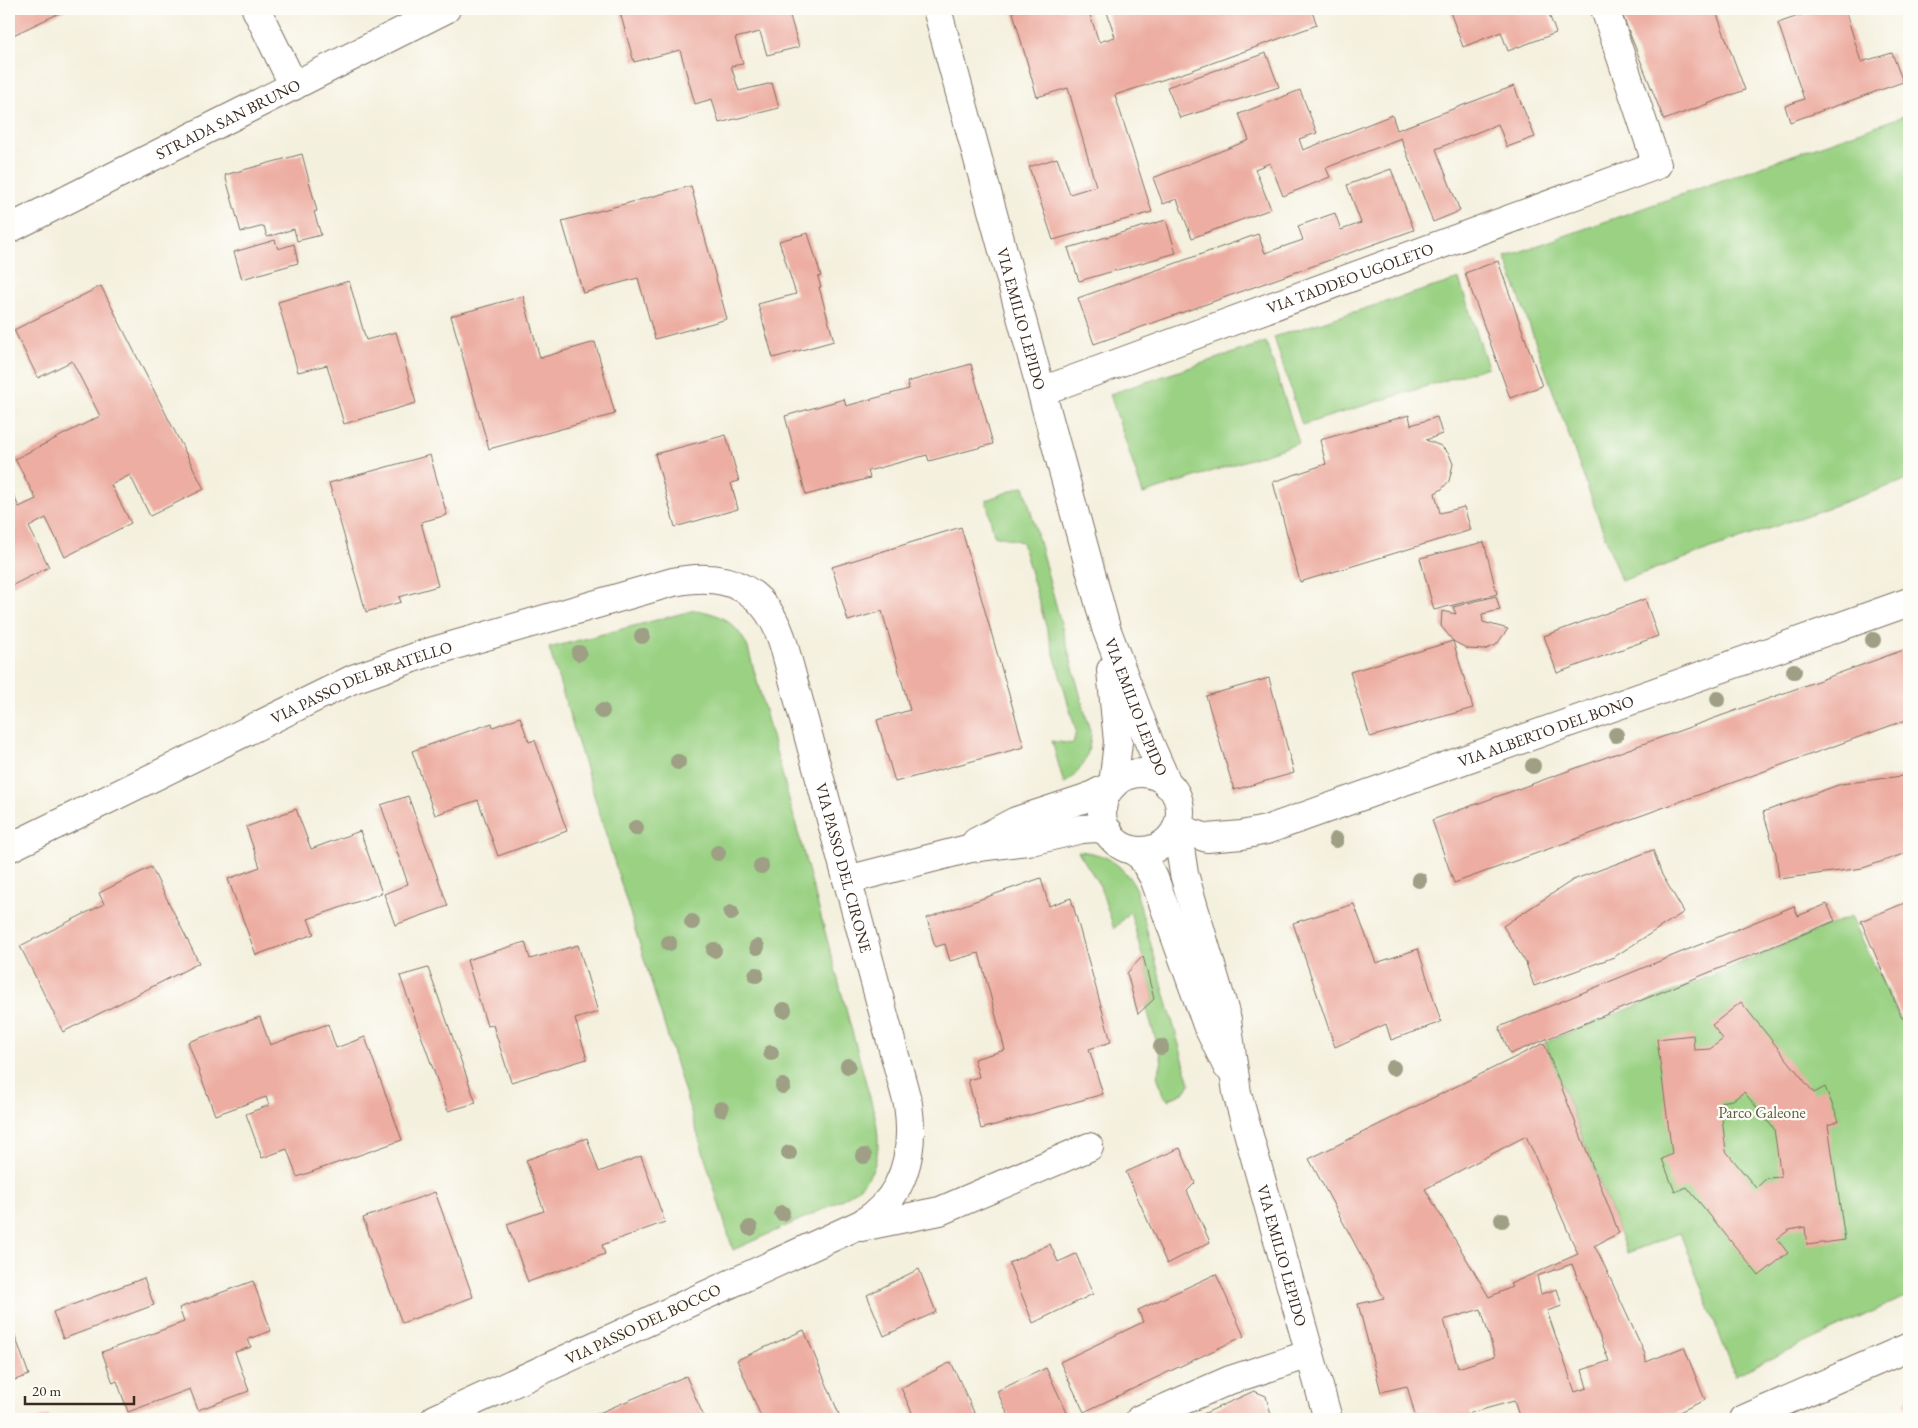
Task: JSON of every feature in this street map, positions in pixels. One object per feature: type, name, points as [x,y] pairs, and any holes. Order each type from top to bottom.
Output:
[{"type":"street","points":[[256,9],[294,86]]},
{"type":"street","name":"STRADA SAN BRUNO","points":[[9,229],[446,9]]},
{"type":"street","name":"VIA EMILIO LEPIDO","points":[[937,9],[1106,628],[1149,742],[1168,785],[1176,794],[1180,805],[1177,828],[1184,874],[1227,1020],[1237,1093],[1328,1419]]},
{"type":"street","name":"VIA TADDEO UGOLETO","points":[[1042,391],[1657,165],[1606,9]]},
{"type":"street","name":"VIA PASSO DEL BRATELLO","points":[[9,848],[335,687],[389,665],[673,582],[711,578],[734,584]]},
{"type":"street","name":"VIA PASSO DEL CIRONE","points":[[734,584],[759,600],[768,610],[780,634],[908,1104],[910,1142],[905,1171]]},
{"type":"street","name":"VIA ALBERTO DEL BONO","points":[[1177,828],[1207,838],[1242,835],[1266,830],[1909,602]]},
{"type":"street","name":"VIA EMILIO LEPIDO","points":[[1106,628],[1118,742],[1113,785],[1106,797],[1103,818],[1109,832],[1121,846],[1141,856],[1154,878],[1207,1025],[1237,1093]]},
{"type":"street","name":"VIA EMILIO LEPIDO","points":[[1113,785],[1123,778],[1135,774],[1147,774],[1168,785]]},
{"type":"street","points":[[945,854],[1029,816],[1089,796],[1113,785]]},
{"type":"street","points":[[847,880],[971,848],[1035,840],[1082,829],[1097,828],[1109,832]]},
{"type":"street","points":[[1132,850],[1153,850],[1163,845],[1177,828]]},
{"type":"street","name":"VIA PASSO DEL BOCCO","points":[[852,1228],[940,1211],[1089,1147]]},
{"type":"street","name":"VIA PASSO DEL BOCCO","points":[[435,1419],[870,1219],[884,1206],[897,1189],[905,1171]]},
{"type":"street","points":[[1744,1419],[1909,1347]]},
{"type":"street","points":[[1140,1419],[1230,1380],[1310,1354]]},
{"type":"green space","points":[[1909,114],[1909,479],[1621,581],[1505,257]]},
{"type":"green space","points":[[1459,279],[1488,367],[1302,425],[1274,337]]},
{"type":"green space","points":[[1266,342],[1299,443],[1143,494],[1110,394]]},
{"type":"green space","points":[[1024,486],[1091,735],[1084,763],[1076,774],[1064,784],[1052,741],[1073,744],[1076,731],[1022,542],[994,535],[986,500]]},
{"type":"green space","points":[[695,610],[712,614],[727,621],[739,632],[748,648],[875,1116],[878,1138],[877,1156],[872,1170],[854,1192],[824,1209],[733,1250],[549,648]]},
{"type":"green space","points":[[1078,851],[1097,854],[1110,860],[1134,884],[1190,1084],[1185,1092],[1168,1100],[1163,1095],[1157,1075],[1162,1061],[1146,1006],[1154,999],[1130,911],[1114,929],[1100,886]]},
{"type":"green space","name":"Parco Galeone","points":[[1851,916],[1909,1038],[1909,1295],[1735,1375],[1680,1233],[1627,1253],[1545,1042],[1684,987]]},
{"type":"building","points":[[9,9],[68,9],[9,37]]},
{"type":"building","points":[[619,9],[788,9],[799,47],[767,55],[760,32],[735,38],[743,64],[731,66],[739,91],[772,83],[779,108],[719,123],[712,99],[695,104],[680,50],[634,62]]},
{"type":"building","points":[[1012,9],[1088,9],[1099,42],[1115,37],[1106,9],[1311,9],[1317,25],[1190,71],[1115,95],[1152,212],[1053,240],[1029,167],[1057,158],[1070,194],[1096,186],[1068,88],[1037,97]]},
{"type":"building","points":[[1449,9],[1547,9],[1556,33],[1508,51],[1501,32],[1463,47]]},
{"type":"building","points":[[1620,9],[1715,9],[1745,90],[1664,120]]},
{"type":"building","points":[[1819,9],[1845,9],[1861,62],[1892,53],[1903,82],[1790,122],[1785,106],[1804,99],[1778,23]]},
{"type":"building","points":[[1266,53],[1279,87],[1180,118],[1167,87]]},
{"type":"building","points":[[1514,86],[1535,137],[1507,147],[1498,124],[1436,149],[1460,211],[1433,222],[1401,138],[1326,168],[1330,177],[1283,196],[1270,163],[1255,169],[1271,209],[1192,238],[1177,199],[1163,204],[1153,178],[1249,140],[1239,114],[1300,90],[1317,133],[1299,139],[1303,150],[1392,115],[1397,130]]},
{"type":"building","points":[[302,154],[317,211],[314,212],[321,235],[297,241],[294,229],[267,237],[264,226],[241,232],[225,175]]},
{"type":"building","points":[[1391,169],[1414,230],[1094,344],[1078,298],[1258,234],[1265,253],[1303,240],[1298,226],[1335,213],[1341,230],[1361,223],[1347,185]]},
{"type":"building","points":[[691,186],[727,319],[655,339],[638,278],[583,293],[562,221]]},
{"type":"building","points":[[1166,220],[1176,253],[1079,281],[1068,248]]},
{"type":"building","points":[[808,233],[821,276],[818,277],[821,287],[819,287],[834,341],[773,358],[758,304],[796,294],[779,241]]},
{"type":"building","points":[[275,240],[278,249],[294,244],[298,263],[242,279],[234,252]]},
{"type":"building","points":[[1498,261],[1542,386],[1510,398],[1465,273]]},
{"type":"building","points":[[349,281],[366,340],[396,332],[416,403],[344,424],[327,365],[298,372],[278,302]]},
{"type":"building","points":[[101,286],[204,489],[150,516],[130,475],[111,485],[131,523],[65,557],[46,518],[29,527],[49,567],[9,587],[9,486],[19,507],[36,499],[15,459],[100,416],[72,361],[38,378],[14,330]]},
{"type":"building","points":[[523,296],[540,358],[595,342],[615,414],[489,449],[451,316]]},
{"type":"building","points":[[971,364],[993,444],[929,461],[927,455],[868,471],[870,478],[806,495],[785,416],[844,399],[846,406],[909,389],[907,382]]},
{"type":"building","points":[[1409,415],[1411,425],[1437,417],[1442,434],[1426,440],[1441,446],[1449,454],[1453,464],[1449,481],[1442,489],[1435,493],[1440,513],[1464,507],[1471,530],[1300,582],[1273,482],[1326,464],[1320,440]]},
{"type":"building","points":[[726,435],[739,481],[731,483],[738,509],[675,527],[655,454]]},
{"type":"building","points":[[430,455],[447,515],[421,522],[438,586],[399,597],[401,602],[366,612],[329,483]]},
{"type":"building","points":[[961,527],[1024,747],[895,782],[877,720],[910,710],[882,611],[848,621],[832,567]]},
{"type":"building","points":[[1484,542],[1497,594],[1434,610],[1420,558]]},
{"type":"building","points":[[1496,596],[1500,610],[1482,614],[1483,622],[1508,629],[1496,645],[1484,650],[1468,649],[1453,641],[1441,626],[1442,611],[1456,614],[1453,607]]},
{"type":"building","points":[[1645,599],[1658,636],[1557,673],[1544,636]]},
{"type":"building","points":[[1453,641],[1473,708],[1370,737],[1350,672]]},
{"type":"building","points":[[1909,648],[1909,719],[1454,883],[1432,820]]},
{"type":"building","points":[[1269,678],[1294,773],[1234,790],[1206,696]]},
{"type":"building","points":[[520,717],[529,742],[535,740],[567,831],[498,856],[478,800],[435,815],[412,751],[492,723],[493,727]]},
{"type":"building","points":[[1909,775],[1909,852],[1863,868],[1779,879],[1776,854],[1763,812],[1841,784]]},
{"type":"building","points":[[408,796],[448,906],[395,925],[384,894],[408,884],[381,805]]},
{"type":"building","points":[[296,809],[311,849],[360,831],[382,893],[308,919],[314,934],[256,955],[228,879],[260,867],[246,827]]},
{"type":"building","points":[[1653,850],[1662,875],[1684,912],[1614,957],[1534,986],[1526,963],[1503,926],[1573,880]]},
{"type":"building","points":[[151,867],[199,963],[63,1032],[20,946],[104,904],[99,893]]},
{"type":"building","points":[[1041,878],[1049,906],[1071,898],[1111,1042],[1089,1049],[1103,1094],[981,1129],[968,1080],[979,1077],[974,1059],[1005,1050],[979,953],[950,961],[945,944],[935,947],[927,918]]},
{"type":"building","points":[[1907,902],[1909,907],[1909,1015],[1902,1018],[1861,921]]},
{"type":"building","points":[[1354,904],[1376,963],[1418,949],[1441,1022],[1391,1040],[1386,1024],[1335,1047],[1293,923]]},
{"type":"building","points":[[1827,904],[1835,921],[1510,1054],[1499,1027],[1794,906],[1798,916]]},
{"type":"building","points":[[525,942],[530,959],[578,945],[598,1012],[575,1019],[587,1059],[511,1082],[493,1025],[487,1026],[467,960]]},
{"type":"building","points":[[1143,956],[1154,999],[1138,1014],[1127,973]]},
{"type":"building","points":[[428,968],[476,1103],[448,1111],[400,976]]},
{"type":"building","points":[[1741,1002],[1814,1093],[1825,1087],[1839,1121],[1828,1125],[1845,1240],[1807,1245],[1805,1227],[1789,1230],[1777,1239],[1788,1253],[1759,1276],[1687,1187],[1675,1192],[1662,1159],[1672,1154],[1657,1039],[1693,1035],[1694,1050],[1710,1049],[1723,1039],[1712,1025]],"holes":[[[1744,1092],[1774,1129],[1781,1177],[1767,1178],[1756,1188],[1726,1151],[1720,1102],[1733,1100]]]},
{"type":"building","points":[[260,1017],[270,1045],[328,1024],[336,1048],[365,1037],[402,1140],[297,1177],[287,1149],[262,1158],[246,1114],[269,1105],[266,1097],[215,1115],[188,1042]]},
{"type":"building","points":[[1544,1043],[1619,1233],[1594,1246],[1645,1354],[1646,1362],[1684,1347],[1705,1400],[1664,1419],[1520,1419],[1514,1401],[1470,1413],[1471,1419],[1416,1419],[1407,1386],[1381,1392],[1358,1304],[1384,1298],[1309,1159]],"holes":[[[1526,1136],[1578,1254],[1510,1284],[1512,1287],[1489,1297],[1425,1189]],[[1572,1264],[1609,1361],[1582,1370],[1587,1388],[1575,1392],[1547,1311],[1562,1306],[1557,1289],[1541,1294],[1537,1276]],[[1481,1309],[1495,1356],[1458,1368],[1444,1320]]]},
{"type":"building","points":[[587,1138],[599,1172],[641,1156],[665,1222],[602,1245],[605,1254],[528,1282],[507,1224],[544,1211],[526,1160]]},
{"type":"building","points":[[1180,1148],[1195,1183],[1187,1191],[1210,1242],[1167,1264],[1126,1172]]},
{"type":"building","points":[[435,1192],[473,1297],[402,1323],[363,1218]]},
{"type":"building","points":[[1050,1244],[1058,1262],[1076,1254],[1093,1294],[1033,1323],[1009,1263]]},
{"type":"building","points":[[919,1269],[936,1312],[884,1336],[867,1295]]},
{"type":"building","points":[[1216,1274],[1244,1336],[1084,1412],[1060,1362],[1143,1322],[1138,1310]]},
{"type":"building","points":[[144,1278],[154,1305],[63,1339],[53,1312]]},
{"type":"building","points":[[253,1281],[271,1331],[248,1339],[251,1347],[235,1352],[249,1391],[198,1410],[190,1389],[128,1412],[117,1381],[113,1383],[102,1352],[184,1322],[179,1308]]},
{"type":"building","points":[[9,1319],[29,1375],[9,1382]]},
{"type":"building","points":[[804,1330],[841,1419],[762,1419],[737,1360]]},
{"type":"building","points":[[951,1362],[977,1419],[915,1419],[901,1388]]},
{"type":"building","points":[[1046,1368],[1069,1417],[1065,1419],[1010,1419],[997,1391]]},
{"type":"building","points":[[686,1376],[705,1419],[585,1419]]},
{"type":"building","points":[[1254,1391],[1266,1396],[1272,1419],[1192,1419]]},
{"type":"building","points":[[1909,1399],[1909,1414],[1904,1401]]},
{"type":"building","points":[[49,1415],[50,1419],[36,1419]]}]
